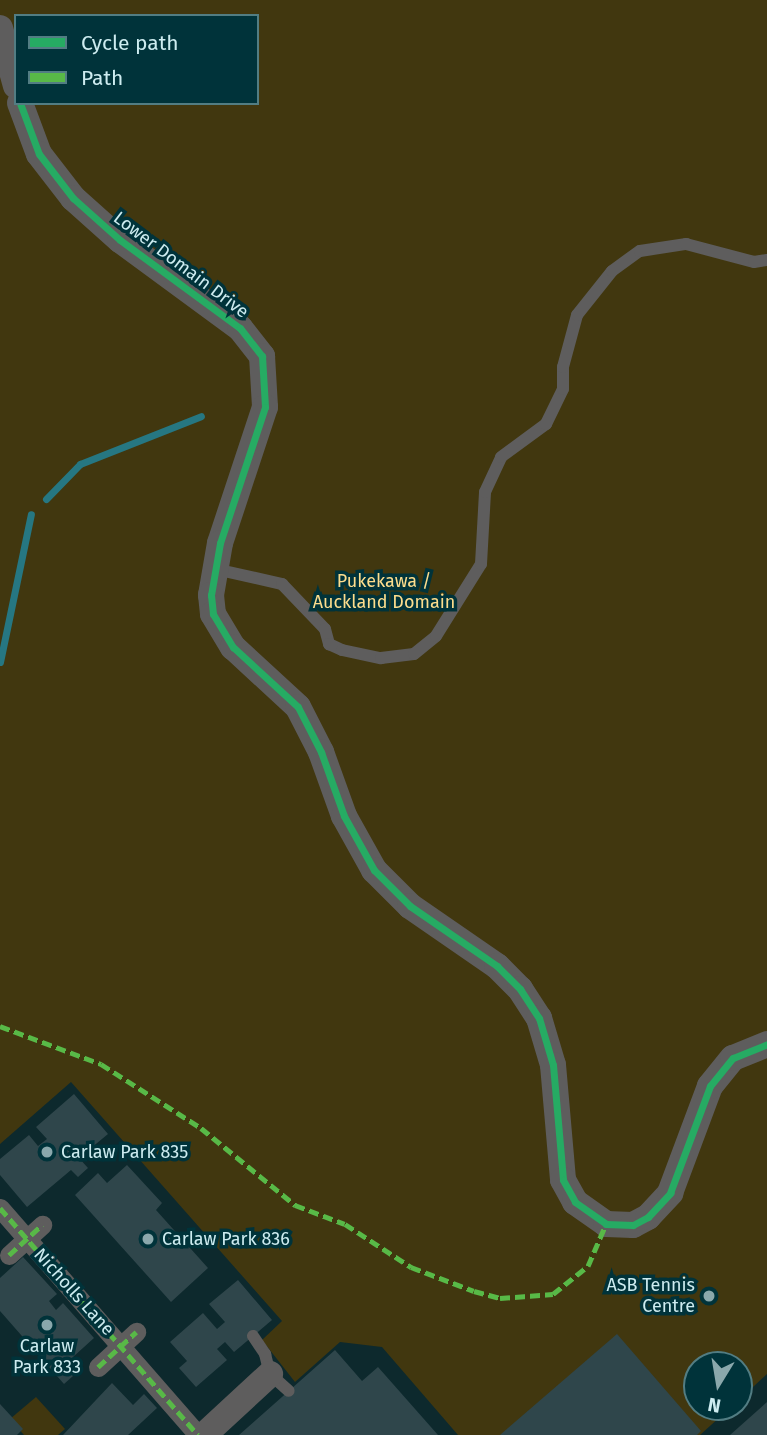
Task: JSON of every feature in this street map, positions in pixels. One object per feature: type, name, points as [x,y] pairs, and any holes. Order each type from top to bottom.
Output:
[{"type":"street","points":[[0,27],[14,79]]},
{"type":"street","name":"Lower Domain Drive","points":[[21,105],[39,154],[73,198],[109,232],[240,328],[262,356],[267,385],[262,423],[214,569],[211,594],[221,632],[298,708],[321,752],[344,816],[374,870],[410,906],[497,966],[520,989],[539,1018],[553,1065],[563,1180],[581,1209],[615,1226],[633,1225],[658,1208],[679,1173],[710,1086],[733,1058],[767,1044]]},
{"type":"street","name":"Nicholls Lane","points":[[0,1209],[129,1339],[198,1435]]},
{"type":"street","name":"Nicholls Lane","points":[[9,1255],[42,1225]]},
{"type":"street","name":"Nicholls Lane","points":[[98,1367],[129,1339]]},
{"type":"street","points":[[204,1435],[279,1382]]},
{"type":"lane","points":[[214,569],[282,584],[325,629],[329,643],[342,650],[381,658],[414,654],[436,636],[481,564],[485,492],[502,457],[546,424],[563,389],[563,367],[577,315],[612,271],[640,251],[686,244],[754,262],[767,260]]},
{"type":"lane","points":[[253,1336],[279,1382]]},
{"type":"green space","name":"Pukekawa / Auckland Domain","points":[[0,0],[767,0],[767,1374],[753,1387],[753,1351],[683,1351],[683,1421],[716,1421],[700,1435],[458,1435],[382,1347],[340,1342],[295,1382],[262,1340],[282,1321],[71,1082],[0,1144]]},
{"type":"green space","points":[[36,1397],[65,1429],[58,1435],[24,1435],[10,1419]]},
{"type":"building","name":"Carlaw Park 835","points":[[74,1094],[108,1134],[79,1158],[88,1168],[78,1177],[71,1170],[27,1207],[0,1175],[0,1159],[29,1135],[38,1146],[47,1139],[36,1127]]},
{"type":"building","name":"Carlaw Park 836","points":[[127,1165],[162,1203],[156,1210],[208,1268],[171,1302],[75,1195],[98,1173],[107,1183]]},
{"type":"building","name":"Carlaw Park 833","points":[[23,1257],[57,1294],[49,1301],[56,1310],[63,1303],[94,1338],[73,1357],[82,1368],[64,1384],[0,1311],[0,1278]]},
{"type":"building","points":[[238,1280],[272,1320],[234,1352],[225,1342],[217,1349],[227,1360],[196,1387],[179,1368],[187,1361],[170,1342],[203,1313],[217,1329],[225,1322],[209,1304]]},
{"type":"building","points":[[617,1334],[683,1410],[683,1421],[692,1421],[701,1431],[697,1435],[500,1435]]},
{"type":"building","points":[[335,1350],[362,1381],[378,1367],[438,1435],[239,1435]]},
{"type":"building","points":[[112,1383],[133,1405],[144,1394],[157,1408],[128,1435],[63,1435]]},
{"type":"building","points":[[767,1402],[767,1435],[730,1435],[746,1421],[753,1421],[753,1414]]},
{"type":"building","points":[[0,1404],[23,1429],[17,1435],[0,1435]]},
{"type":"waterway","points":[[46,499],[80,464],[201,416]]},
{"type":"waterway","points":[[0,662],[31,514]]},
{"type":"marked path","points":[[0,1026],[101,1064],[201,1128],[295,1205],[345,1224],[411,1267],[474,1291],[500,1298],[553,1294],[588,1266],[606,1224]]},
{"type":"marked path","points":[[0,1208],[198,1435]]},
{"type":"marked path","points":[[9,1255],[42,1225]]},
{"type":"marked path","points":[[98,1367],[136,1332]]},
{"type":"cycle path","points":[[21,105],[39,154],[73,198],[120,240],[240,328],[262,356],[265,407],[220,543],[211,595],[213,614],[233,647],[298,707],[321,752],[344,816],[374,870],[410,906],[497,966],[520,989],[539,1018],[553,1065],[563,1180],[575,1202],[606,1224],[633,1225],[648,1217],[670,1193],[710,1086],[733,1058],[767,1044]]},
{"type":"place","name":"Carlaw Park 835","points":[[47,1152]]},
{"type":"place","name":"Carlaw Park 836","points":[[148,1239]]},
{"type":"place","name":"ASB Tennis Centre","points":[[709,1296]]},
{"type":"place","name":"Carlaw Park 833","points":[[47,1325]]}]
